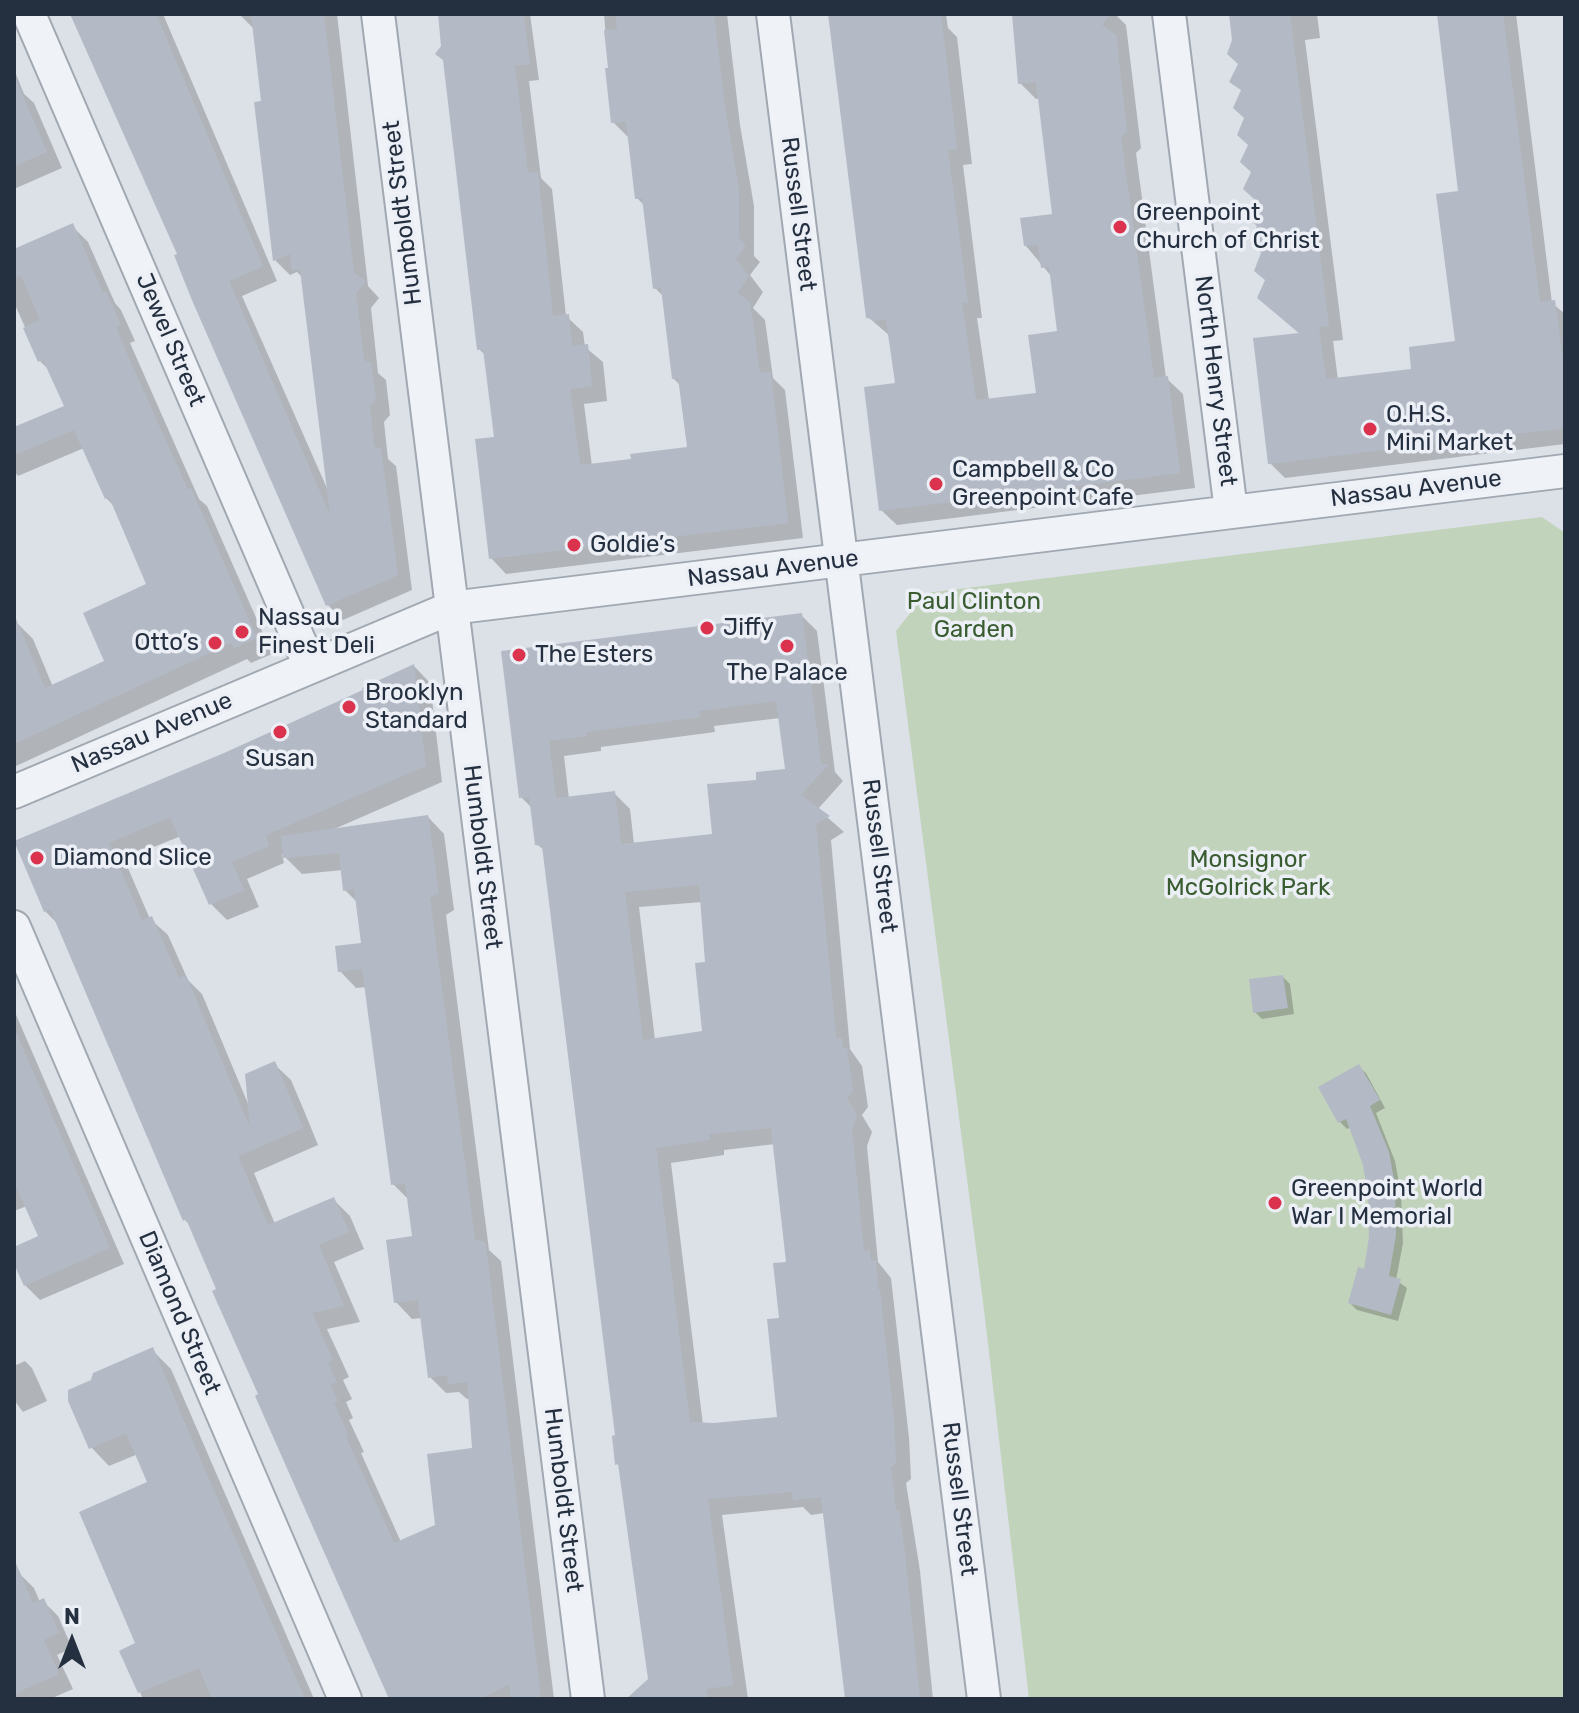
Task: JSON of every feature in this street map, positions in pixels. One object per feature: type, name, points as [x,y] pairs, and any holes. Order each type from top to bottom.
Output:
[{"type":"street","name":"Jewel Street","points":[[29,14],[310,666]]},
{"type":"street","name":"Humboldt Street","points":[[378,14],[588,1699]]},
{"type":"street","name":"Russell Street","points":[[773,14],[984,1699]]},
{"type":"street","name":"North Henry Street","points":[[1169,14],[1231,511]]},
{"type":"street","name":"Nassau Avenue","points":[[14,792],[451,608],[1565,471]]},
{"type":"street","name":"Diamond Street","points":[[14,927],[345,1699]]},
{"type":"green space","name":"Monsignor McGolrick Park","points":[[1542,517],[1565,533],[1565,1699],[1029,1699],[985,1318],[896,631],[926,593]]},
{"type":"building","points":[[70,14],[156,14],[263,266],[229,281],[330,515],[300,270],[292,270],[290,254],[273,261],[254,102],[261,101],[251,14],[324,14],[354,273],[366,281],[356,293],[364,360],[371,363],[376,399],[370,406],[374,446],[381,449],[398,575],[326,606],[191,298],[174,255],[177,254]]},
{"type":"building","points":[[438,14],[524,14],[530,64],[515,66],[528,173],[538,172],[553,316],[569,314],[572,346],[588,344],[592,386],[570,389],[580,465],[631,459],[630,454],[687,447],[678,378],[672,379],[661,288],[653,289],[642,198],[635,199],[626,122],[611,123],[604,30],[617,29],[615,14],[714,14],[725,108],[739,189],[739,238],[746,245],[736,259],[749,276],[737,293],[750,302],[760,373],[771,372],[788,523],[489,559],[475,439],[494,437],[483,349],[477,350],[443,60],[435,54],[441,46]]},
{"type":"building","points":[[828,14],[941,14],[957,149],[948,150],[968,303],[962,303],[976,400],[1036,393],[1028,335],[1057,331],[1049,267],[1041,268],[1038,245],[1024,246],[1020,218],[1052,214],[1036,82],[1018,84],[1012,14],[1110,14],[1102,25],[1116,35],[1127,132],[1121,137],[1154,378],[1168,376],[1180,473],[879,511],[864,387],[895,383],[886,320],[866,318]]},
{"type":"building","points":[[1229,14],[1290,14],[1329,326],[1319,327],[1326,379],[1411,369],[1409,347],[1455,341],[1436,194],[1458,191],[1437,14],[1503,14],[1540,302],[1555,300],[1565,376],[1565,428],[1268,464],[1253,338],[1299,333],[1257,298],[1265,280],[1254,271],[1261,253],[1250,244],[1257,226],[1247,217],[1254,199],[1243,189],[1251,172],[1240,162],[1248,145],[1237,135],[1244,118],[1233,108],[1241,90],[1229,82],[1238,64],[1227,54],[1232,40]]},
{"type":"building","points":[[14,75],[47,152],[14,166]]},
{"type":"building","points":[[73,223],[103,293],[106,292],[121,325],[116,327],[131,363],[188,490],[191,488],[257,638],[234,648],[231,643],[14,744],[14,614],[45,688],[104,661],[83,613],[146,584],[109,497],[105,499],[74,430],[14,455],[14,427],[64,406],[43,360],[38,362],[23,328],[40,320],[21,275],[14,278],[14,249]]},
{"type":"building","points":[[802,613],[821,764],[829,764],[801,795],[830,816],[816,824],[836,1038],[842,1038],[843,1048],[847,1048],[853,1090],[847,1098],[857,1115],[852,1130],[864,1251],[870,1250],[871,1261],[876,1260],[880,1290],[894,1421],[896,1463],[891,1467],[905,1554],[920,1699],[845,1699],[821,1497],[793,1500],[792,1492],[708,1499],[733,1685],[706,1689],[708,1699],[626,1699],[648,1679],[618,1464],[615,1465],[612,1436],[615,1435],[542,846],[535,845],[529,797],[519,798],[501,651]],"holes":[[[776,701],[785,769],[756,772],[756,780],[707,784],[712,834],[621,844],[615,791],[556,798],[549,741],[587,736],[586,732],[700,717],[699,711]],[[699,885],[705,962],[695,963],[702,1031],[643,1040],[625,892]],[[771,1128],[786,1262],[773,1263],[779,1318],[767,1319],[777,1417],[690,1422],[656,1148],[710,1140],[709,1134]]]},
{"type":"building","points":[[414,664],[426,766],[266,835],[269,846],[232,862],[244,890],[209,905],[170,817],[109,843],[142,920],[152,916],[179,978],[186,975],[250,1128],[245,1074],[275,1061],[289,1094],[303,1128],[238,1156],[268,1225],[334,1197],[349,1232],[319,1245],[344,1306],[312,1313],[333,1360],[328,1363],[337,1382],[330,1385],[338,1401],[334,1403],[348,1435],[346,1437],[394,1543],[435,1525],[427,1454],[472,1448],[467,1382],[448,1384],[447,1375],[428,1378],[418,1300],[394,1303],[386,1240],[412,1236],[405,1183],[391,1185],[362,969],[338,972],[335,946],[361,943],[354,889],[343,891],[339,853],[283,858],[281,836],[428,815],[439,893],[430,898],[475,1240],[485,1242],[487,1254],[541,1699],[511,1699],[509,1684],[480,1699],[389,1699],[255,1396],[258,1394],[212,1291],[216,1289],[186,1219],[183,1221],[50,909],[44,912],[14,841],[224,753]]},
{"type":"building","points":[[1283,975],[1288,1008],[1253,1013],[1249,979]]},
{"type":"building","points":[[14,1028],[110,1248],[24,1286],[14,1264],[14,1247],[38,1236],[14,1182]]},
{"type":"building","points":[[1359,1064],[1380,1100],[1370,1106],[1389,1152],[1395,1185],[1396,1235],[1389,1276],[1401,1279],[1391,1315],[1348,1303],[1358,1267],[1364,1269],[1369,1237],[1368,1197],[1363,1165],[1346,1119],[1338,1123],[1318,1087]]},
{"type":"building","points":[[153,1347],[305,1699],[212,1699],[199,1668],[138,1693],[119,1651],[135,1643],[79,1512],[147,1482],[126,1433],[89,1449],[68,1401],[68,1390],[91,1380],[93,1373]]},
{"type":"building","points":[[14,1559],[33,1603],[44,1598],[59,1633],[44,1640],[59,1674],[14,1694]]},
{"type":"place","name":"Greenpoint Church of Christ","points":[[1120,227]]},
{"type":"place","name":"O.H.S. Mini Market","points":[[1370,429]]},
{"type":"place","name":"Campbell & Co Greenpoint Cafe","points":[[936,484]]},
{"type":"place","name":"Goldie’s","points":[[574,545]]},
{"type":"place","name":"Jiffy","points":[[707,628]]},
{"type":"place","name":"Nassau Finest Deli","points":[[242,632]]},
{"type":"place","name":"Otto’s","points":[[215,643]]},
{"type":"place","name":"The Palace","points":[[787,646]]},
{"type":"place","name":"The Esters","points":[[519,655]]},
{"type":"place","name":"Brooklyn Standard","points":[[349,707]]},
{"type":"place","name":"Susan","points":[[280,732]]},
{"type":"place","name":"Diamond Slice","points":[[37,858]]},
{"type":"place","name":"Greenpoint World War I Memorial","points":[[1275,1203]]},
{"type":"park label","name":"Paul Clinton Garden","points":[[974,616]]}]
